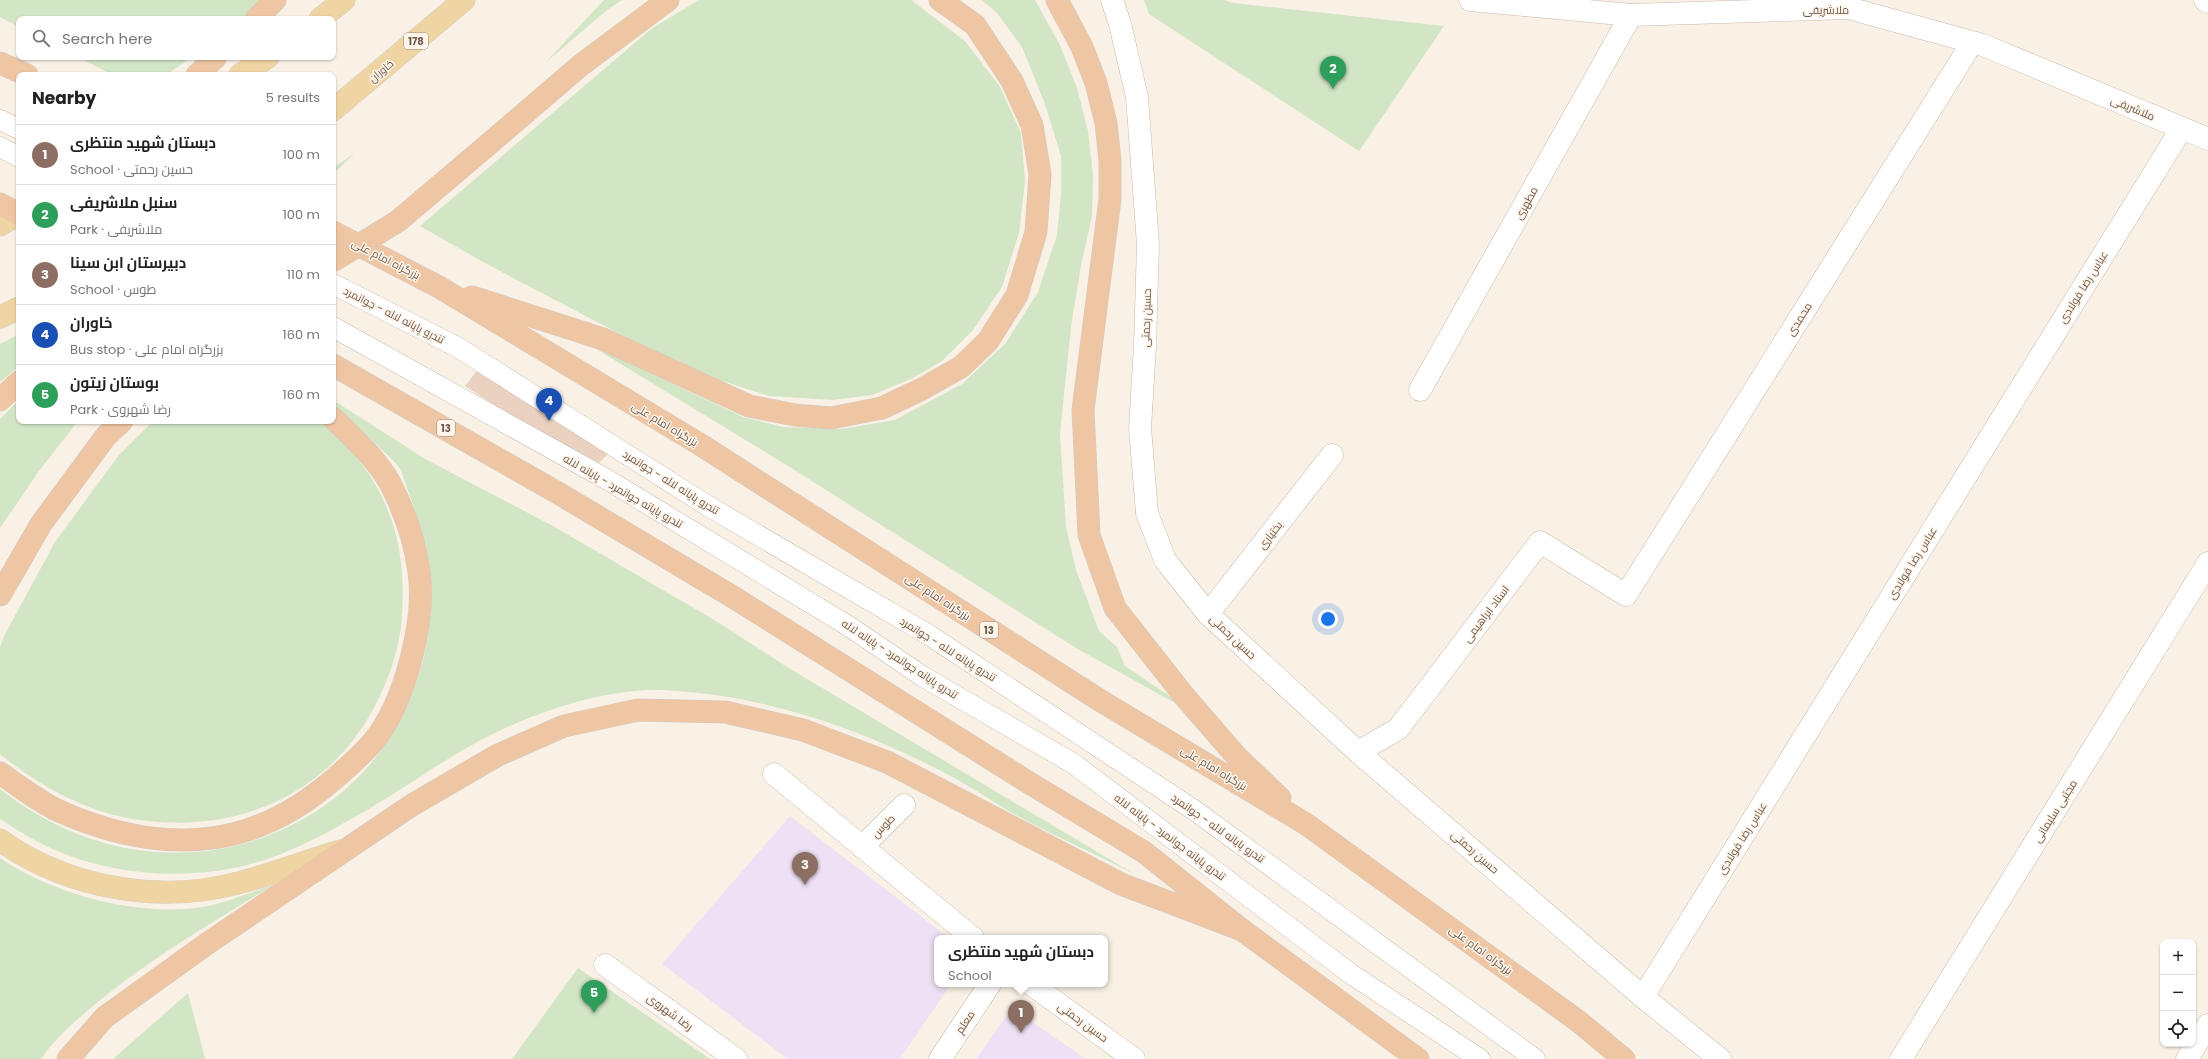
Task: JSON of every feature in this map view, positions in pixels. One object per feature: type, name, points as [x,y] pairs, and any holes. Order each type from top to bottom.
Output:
[{"type":"highway","points":[[259,16],[275,0]]},
{"type":"highway","points":[[336,259],[398,221],[581,65],[668,0]]},
{"type":"highway","points":[[439,287],[603,339],[749,406],[795,415],[831,418],[882,408],[922,389],[961,367],[988,340],[1017,295],[1036,232],[1040,174],[1032,125],[1012,81],[974,25],[940,0]]},
{"type":"highway","points":[[1057,0],[1082,47],[1096,83],[1106,123],[1110,161],[1110,199],[1083,410],[1089,535],[1115,608],[1180,691],[1238,757],[1306,824]]},
{"type":"highway","points":[[0,52],[14,69]]},
{"type":"highway","points":[[200,72],[213,60]]},
{"type":"highway","points":[[0,204],[16,212]]},
{"type":"highway","name":"بزرگراه امام علی","points":[[336,234],[439,287],[701,445],[1101,701],[1306,824],[1578,1021],[1624,1059]]},
{"type":"highway","name":"13","points":[[336,367],[558,493],[734,597],[1024,780],[1144,852],[1242,930],[1418,1059]]},
{"type":"highway","points":[[0,400],[16,385]]},
{"type":"highway","points":[[0,773],[58,810],[92,824],[121,833],[169,839],[211,838],[248,830],[281,817],[313,797],[373,741],[392,710],[408,671],[418,623],[419,572],[407,521],[389,481],[364,448],[336,421]]},
{"type":"highway","points":[[0,595],[41,524],[106,436],[119,424]]},
{"type":"highway","points":[[68,1059],[105,1018],[208,943],[412,805],[498,755],[564,726],[638,710],[724,712],[802,730],[887,762],[1121,884],[1242,930]]},
{"type":"main road","points":[[324,16],[344,0]]},
{"type":"main road","name":"خاوران","points":[[336,108],[464,0]]},
{"type":"main road","points":[[245,72],[263,60]]},
{"type":"main road","points":[[0,224],[16,216]]},
{"type":"main road","points":[[0,317],[16,309]]},
{"type":"main road","points":[[0,840],[62,874],[102,885],[140,891],[193,891],[238,883],[345,849]]},
{"type":"street","name":"حسین رحمتی","points":[[1112,0],[1120,24],[1137,98],[1148,244],[1145,346],[1140,428],[1147,513],[1165,560],[1208,614],[1358,752],[1643,997],[1720,1059]]},
{"type":"street","name":"ملاشریفی","points":[[1470,0],[1631,15],[1775,5],[1848,8],[1972,43],[2208,139]]},
{"type":"street","name":"مطهری","points":[[1420,390],[1631,15]]},
{"type":"street","name":"محمدی","points":[[1626,595],[1972,43]]},
{"type":"street","name":"عباس رضا فولادی","points":[[1643,997],[2182,128]]},
{"type":"street","name":"بختیاری","points":[[1208,614],[1332,455]]},
{"type":"street","name":"استاد ابراهیمی","points":[[1358,752],[1398,729],[1540,542],[1626,595]]},
{"type":"street","name":"مجتبی سلیمانی","points":[[1901,1059],[2208,563]]},
{"type":"street","points":[[774,774],[969,935]]},
{"type":"street","name":"طوس","points":[[862,847],[904,805]]},
{"type":"street","name":"رضا شهروی","points":[[605,965],[736,1059]]},
{"type":"street","name":"معلم","points":[[940,1059],[988,987]]},
{"type":"street","name":"حسین رحمتی","points":[[1035,987],[1134,1059]]},
{"type":"street","points":[[2187,1059],[2208,1025]]},
{"type":"lane","points":[[330,16],[354,0]]},
{"type":"lane","points":[[0,120],[16,128]]},
{"type":"lane","points":[[0,147],[16,155]]},
{"type":"lane","name":"تندرو پایانه لاله - جوانمرد","points":[[336,286],[459,348],[708,506],[929,635],[1194,810],[1535,1059]]},
{"type":"lane","name":"تندرو پایانه جوانمرد - پایانه لاله","points":[[336,329],[608,480],[850,627],[922,676],[1074,764],[1351,974],[1480,1059]]},
{"type":"shaded area","points":[[790,816],[945,935],[934,935],[934,987],[949,987],[900,1059],[788,1059],[662,964]]},
{"type":"shaded area","points":[[1012,1008],[1086,1059],[976,1059]]},
{"type":"green space","points":[[0,0],[261,0],[244,16],[16,16],[16,25],[0,17]]},
{"type":"green space","points":[[604,0],[622,0],[607,10],[546,62]]},
{"type":"green space","points":[[699,0],[911,0],[965,41],[1000,87],[1021,133],[1025,181],[1019,233],[1002,287],[973,330],[942,361],[911,379],[872,395],[833,400],[769,396],[698,373],[483,262],[420,226],[651,29]]},
{"type":"green space","points":[[982,0],[1035,0],[1060,45],[1077,88],[1088,131],[1093,176],[1092,216],[1081,265],[1071,327],[1060,434],[1066,527],[1076,570],[1099,631],[1117,647],[1125,666],[1202,718],[1076,648],[788,466],[588,344],[743,417],[783,427],[841,429],[895,420],[962,384],[1005,344],[1038,292],[1057,235],[1061,195],[1061,156],[1045,104],[1022,47],[997,13]]},
{"type":"green space","points":[[1144,0],[1224,0],[1233,3],[1444,26],[1359,151],[1149,14]]},
{"type":"green space","points":[[84,60],[188,60],[170,72],[107,72]]},
{"type":"green space","points":[[355,153],[336,171],[336,166]]},
{"type":"green space","points":[[16,336],[16,369],[0,382],[0,344]]},
{"type":"green space","points":[[336,402],[427,460],[553,526],[716,621],[787,667],[1136,875],[1029,822],[963,783],[927,764],[866,737],[835,725],[772,706],[740,699],[668,690],[645,690],[602,696],[560,707],[520,722],[465,749],[375,805],[316,838],[288,851],[260,861],[230,869],[199,873],[168,874],[137,872],[106,866],[76,858],[48,847],[0,819],[0,789],[16,801],[50,822],[87,837],[126,848],[146,851],[188,852],[229,847],[268,836],[305,818],[338,795],[368,767],[392,734],[411,697],[422,664],[429,630],[430,595],[425,550],[421,531],[403,475],[394,461],[336,406]]},
{"type":"green space","points":[[16,403],[16,424],[76,424],[39,471],[0,528],[0,419]]},
{"type":"green space","points":[[150,424],[324,424],[341,438],[362,464],[372,479],[388,512],[394,528],[401,562],[403,597],[401,627],[397,648],[387,680],[378,700],[357,735],[332,764],[302,787],[270,804],[234,816],[197,822],[158,822],[118,816],[102,812],[70,799],[26,774],[0,754],[0,647],[4,636],[55,542],[119,455]]},
{"type":"green space","points":[[0,858],[45,883],[71,892],[124,906],[151,909],[203,907],[273,885],[177,945],[131,976],[75,1022],[41,1059],[0,1059]]},
{"type":"green space","points":[[578,968],[710,1059],[512,1059]]},
{"type":"green space","points":[[188,993],[205,1059],[113,1059]]},
{"type":"building","points":[[479,368],[615,447],[593,469],[465,386]]},
{"type":"place","name":"سنبل ملاشریفی","points":[[1333,89]]},
{"type":"place","name":"خاوران","points":[[549,421]]},
{"type":"place","name":"دبیرستان ابن سینا","points":[[805,885]]},
{"type":"place","name":"بوستان زیتون","points":[[594,1013]]},
{"type":"place","name":"دبستان شهید منتظری","points":[[1021,1033]]}]
